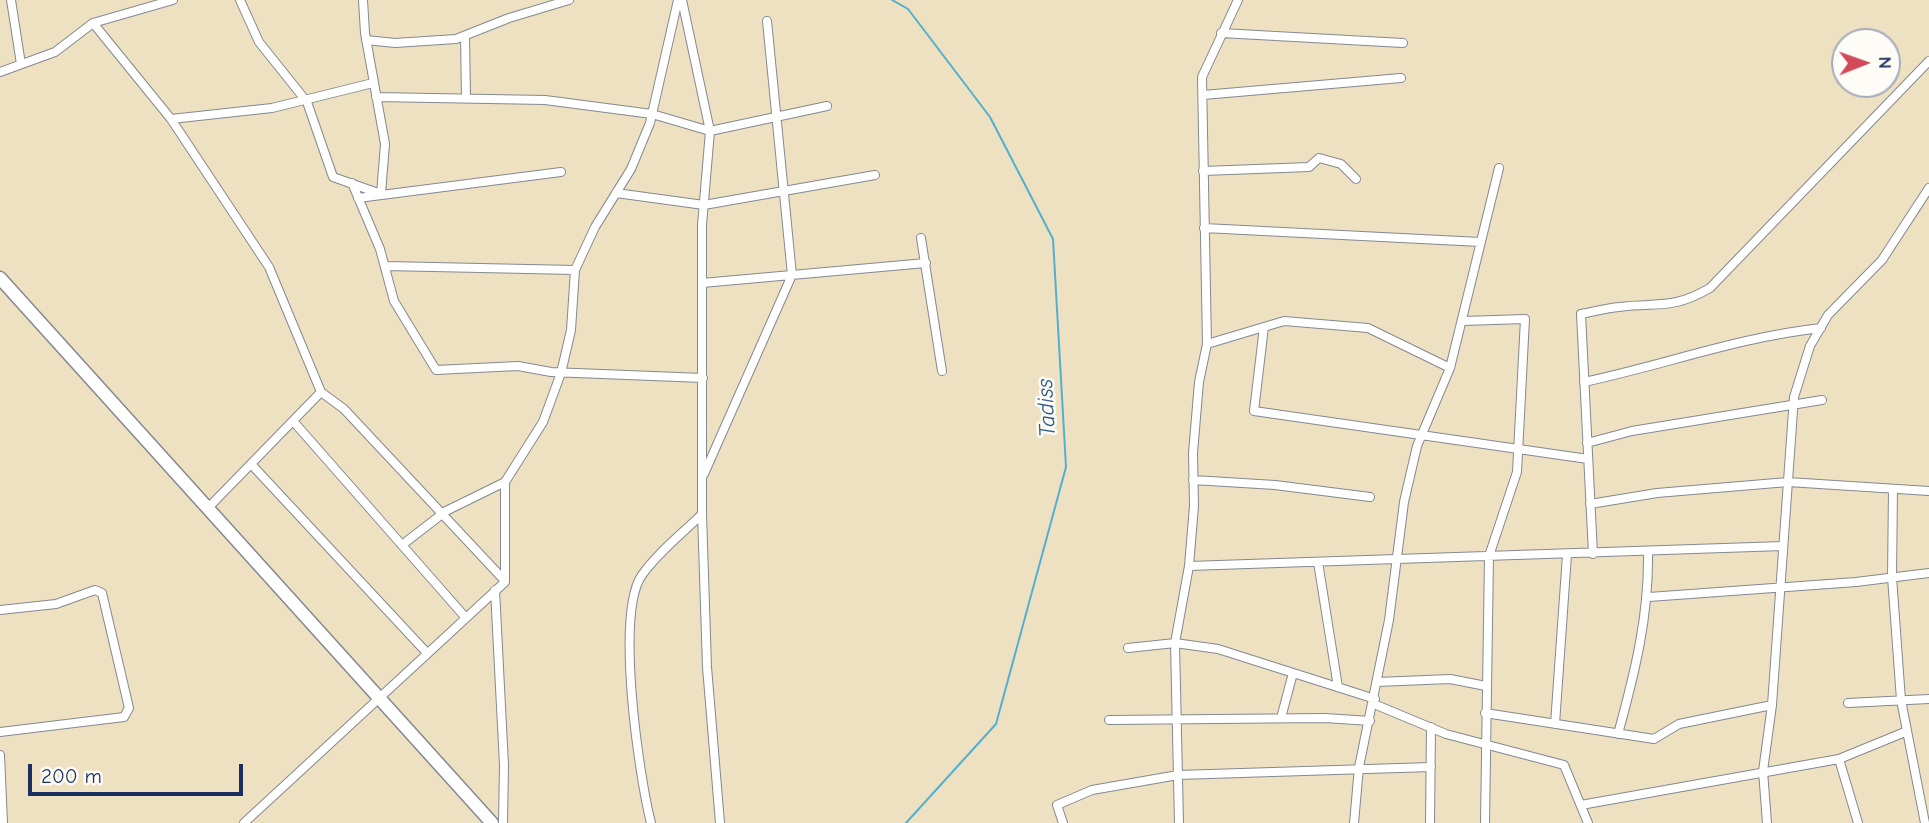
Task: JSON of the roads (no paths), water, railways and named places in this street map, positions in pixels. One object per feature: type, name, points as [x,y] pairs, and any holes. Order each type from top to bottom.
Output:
[{"type":"main road","points":[[0,278],[492,823]]},
{"type":"street","points":[[11,0],[21,64]]},
{"type":"street","points":[[0,72],[55,51],[93,23],[173,0]]},
{"type":"street","points":[[240,0],[260,42],[307,102],[334,177],[380,194]]},
{"type":"street","points":[[363,0],[366,40],[385,144],[380,194]]},
{"type":"street","points":[[366,40],[395,43],[456,39],[509,18],[569,0]]},
{"type":"street","points":[[402,545],[442,514],[505,482],[543,422],[561,373],[571,330],[575,270],[595,227],[631,169],[652,114],[680,0]]},
{"type":"street","points":[[680,0],[710,131],[704,205],[702,283],[702,513],[707,667],[720,823]]},
{"type":"street","points":[[1179,823],[1179,718],[1175,643],[1189,566],[1199,382],[1207,344],[1202,77],[1238,0]]},
{"type":"street","points":[[702,477],[792,275],[767,21]]},
{"type":"street","points":[[93,23],[171,119],[268,267],[321,392],[344,409],[505,582]]},
{"type":"street","points":[[1221,33],[1404,43]]},
{"type":"street","points":[[465,36],[466,98]]},
{"type":"street","points":[[1593,554],[1581,314],[1621,307],[1669,306],[1687,301],[1710,288],[1929,61]]},
{"type":"street","points":[[1203,94],[1401,78]]},
{"type":"street","points":[[171,119],[307,102],[373,83]]},
{"type":"street","points":[[376,97],[545,100],[652,114],[710,131],[827,106]]},
{"type":"street","points":[[1203,171],[1309,167],[1319,158],[1340,164],[1356,179]]},
{"type":"street","points":[[1354,823],[1359,767],[1374,701],[1399,559],[1404,502],[1422,434],[1450,368],[1499,168]]},
{"type":"street","points":[[358,198],[561,172]]},
{"type":"street","points":[[616,193],[704,205],[875,175]]},
{"type":"street","points":[[352,183],[385,266],[394,301],[436,370],[518,366],[561,373],[703,378]]},
{"type":"street","points":[[1767,823],[1763,771],[1772,705],[1794,405],[1810,346],[1828,315],[1882,260],[1929,188]]},
{"type":"street","points":[[1204,228],[1480,242]]},
{"type":"street","points":[[921,238],[942,371]]},
{"type":"street","points":[[702,283],[926,263]]},
{"type":"street","points":[[385,266],[575,270]]},
{"type":"street","points":[[1463,321],[1525,319],[1517,472],[1489,556],[1485,823]]},
{"type":"street","points":[[1207,344],[1284,321],[1368,328],[1450,368]]},
{"type":"street","points":[[1264,327],[1254,411],[1588,459]]},
{"type":"street","points":[[1584,382],[1662,365],[1728,343],[1821,328]]},
{"type":"street","points":[[208,508],[321,392]]},
{"type":"street","points":[[1587,443],[1632,431],[1822,400]]},
{"type":"street","points":[[293,421],[466,618]]},
{"type":"street","points":[[251,464],[428,653]]},
{"type":"street","points":[[1194,480],[1275,485],[1370,497]]},
{"type":"street","points":[[505,482],[505,582]]},
{"type":"street","points":[[1590,504],[1657,493],[1788,482],[1929,491]]},
{"type":"street","points":[[1893,489],[1892,577],[1901,700],[1905,732],[1925,823]]},
{"type":"street","points":[[651,823],[641,781],[628,628],[640,576],[702,513]]},
{"type":"street","points":[[1189,566],[1783,546]]},
{"type":"street","points":[[1618,734],[1638,662],[1649,597],[1648,552]]},
{"type":"street","points":[[1555,724],[1567,555]]},
{"type":"street","points":[[1318,562],[1338,687]]},
{"type":"street","points":[[1649,597],[1929,573]]},
{"type":"street","points":[[244,823],[505,582]]},
{"type":"street","points":[[0,610],[55,604],[95,590],[102,593],[129,708],[124,717],[0,732]]},
{"type":"street","points":[[495,590],[504,765],[503,823]]},
{"type":"street","points":[[1128,648],[1175,643],[1218,649],[1338,687],[1431,727],[1564,765],[1588,823]]},
{"type":"street","points":[[1281,718],[1293,673]]},
{"type":"street","points":[[1377,682],[1450,679],[1486,686]]},
{"type":"street","points":[[1848,703],[1929,699]]},
{"type":"street","points":[[1485,713],[1654,739],[1679,724],[1772,705]]},
{"type":"street","points":[[1109,720],[1281,718],[1370,721]]},
{"type":"street","points":[[1430,823],[1431,727]]},
{"type":"street","points":[[1581,805],[1634,798],[1763,771],[1839,759],[1905,732]]},
{"type":"street","points":[[0,755],[3,823]]},
{"type":"street","points":[[1839,759],[1858,823]]},
{"type":"street","points":[[1063,823],[1057,805],[1092,790],[1178,775],[1359,767],[1431,767]]},
{"type":"waterway","name":"Tadiss","points":[[892,0],[908,9],[990,117],[1053,239],[1066,467],[996,724],[906,823]]}]
